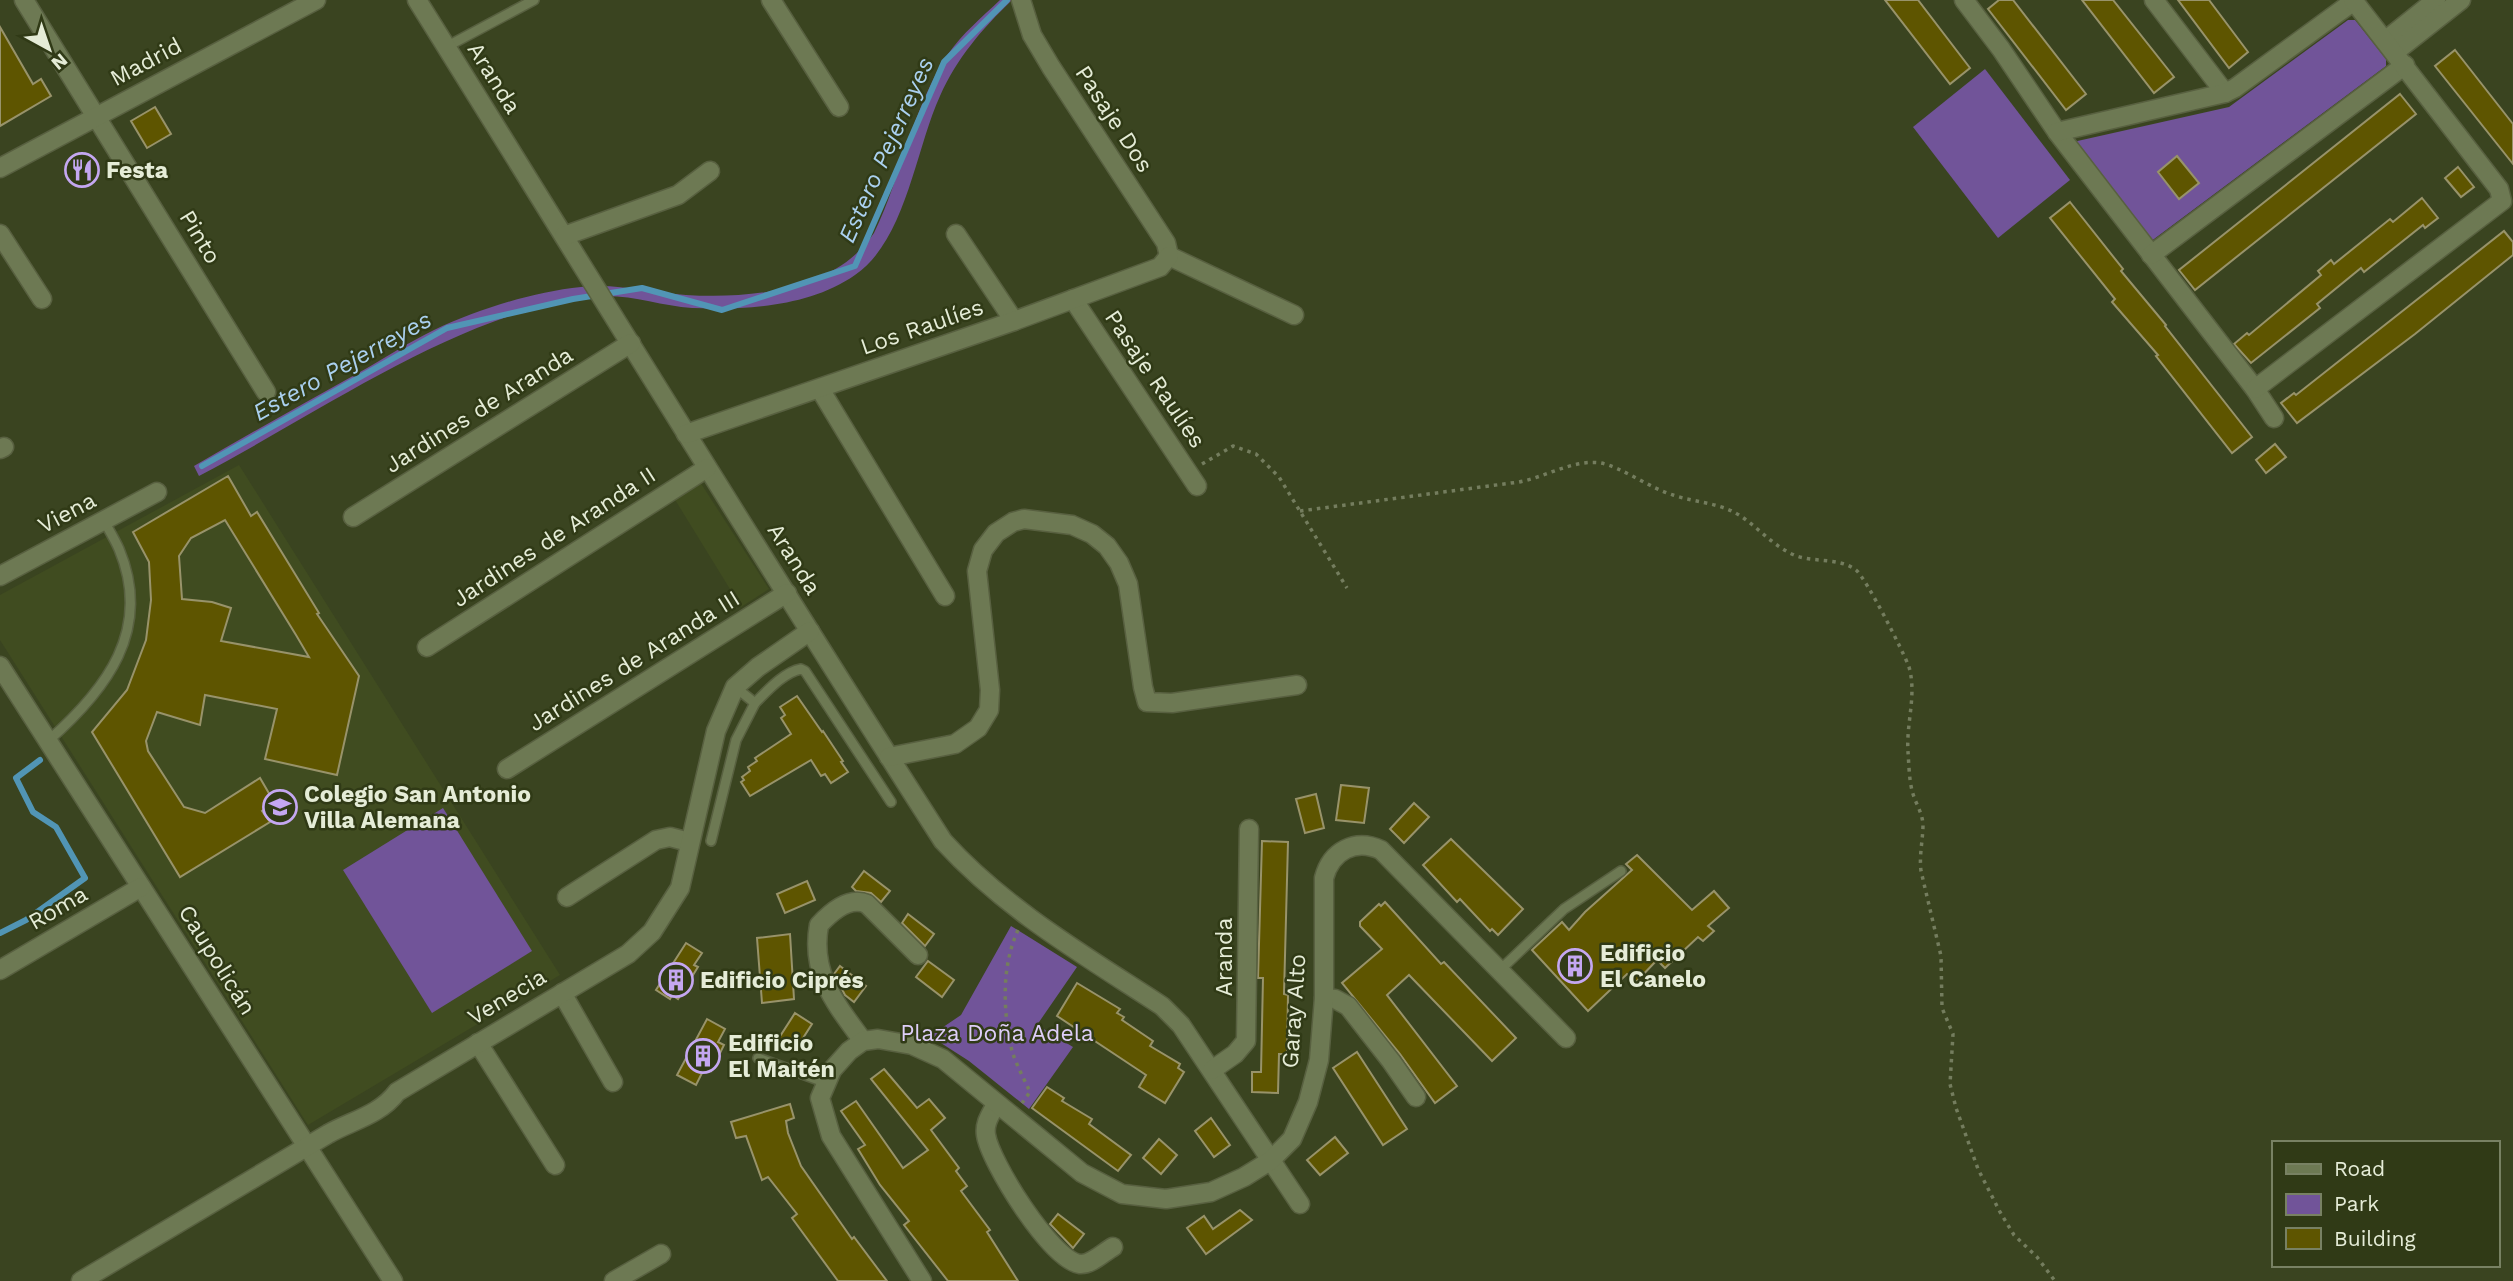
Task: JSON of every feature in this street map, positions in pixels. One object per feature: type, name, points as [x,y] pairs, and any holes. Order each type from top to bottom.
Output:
[{"type":"street","name":"Pinto","points":[[24,0],[266,392]]},
{"type":"street","name":"Madrid","points":[[0,168],[316,0]]},
{"type":"street","name":"Aranda","points":[[417,0],[707,468],[943,841],[989,888],[1025,916],[1162,1006],[1181,1025],[1300,1204]]},
{"type":"street","points":[[771,0],[839,107]]},
{"type":"street","points":[[1964,0],[2001,48],[2057,132],[2255,389],[2274,418]]},
{"type":"street","points":[[2154,0],[2225,93]]},
{"type":"street","points":[[2395,52],[2436,0]]},
{"type":"street","points":[[2151,255],[2460,0]]},
{"type":"street","points":[[2057,132],[2225,93],[2354,1],[2395,52],[2500,189],[2502,201],[2255,389]]},
{"type":"street","name":"Pasaje Dos","points":[[1023,3],[1032,35],[1166,243],[1169,256]]},
{"type":"street","points":[[564,236],[678,195],[710,172]]},
{"type":"street","points":[[0,234],[42,299]]},
{"type":"street","points":[[956,234],[1014,321]]},
{"type":"street","points":[[1169,256],[1294,316]]},
{"type":"street","name":"Los Raulíes","points":[[686,434],[1014,321],[1160,267],[1169,256]]},
{"type":"street","name":"Pasaje Raulíes","points":[[1073,299],[1193,480]]},
{"type":"street","name":"Jardines de Aranda","points":[[353,517],[631,343]]},
{"type":"street","points":[[820,389],[945,596]]},
{"type":"street","name":"Jardines de Aranda II","points":[[427,647],[707,468]]},
{"type":"street","name":"Viena","points":[[0,576],[157,492]]},
{"type":"street","points":[[889,757],[955,744],[978,728],[989,710],[990,690],[977,571],[983,550],[996,533],[1013,522],[1024,519],[1073,525],[1107,546],[1119,563],[1128,584],[1147,702],[1172,703],[1297,685]]},
{"type":"street","name":"Jardines de Aranda III","points":[[507,769],[787,593]]},
{"type":"street","name":"Venecia","points":[[81,1281],[344,1125],[360,1120],[390,1101],[397,1092],[628,954],[652,932],[680,888],[716,731],[735,687],[758,667],[810,631]]},
{"type":"street","name":"Caupolicán","points":[[0,666],[393,1281]]},
{"type":"street","name":"Aranda","points":[[1212,1070],[1235,1054],[1246,1041],[1249,829]]},
{"type":"street","points":[[567,897],[656,840],[670,837],[689,842]]},
{"type":"street","name":"Garay Alto","points":[[863,1041],[878,1040],[912,1045],[943,1059],[1082,1173],[1122,1194],[1166,1199],[1212,1192],[1270,1161],[1292,1139],[1308,1102],[1319,1060],[1324,998],[1323,890],[1327,867],[1344,849],[1360,844],[1369,844],[1381,850],[1566,1038]]},
{"type":"street","name":"Roma","points":[[0,970],[142,887]]},
{"type":"street","points":[[918,955],[862,902],[843,905],[819,925],[824,983],[863,1041],[849,1051],[832,1070],[820,1098],[831,1136],[922,1281]]},
{"type":"street","points":[[562,993],[613,1082]]},
{"type":"street","points":[[1324,998],[1335,999],[1348,1006],[1416,1097]]},
{"type":"street","points":[[478,1043],[555,1165]]},
{"type":"street","points":[[996,1104],[986,1122],[988,1142],[1005,1177],[1047,1241],[1059,1253],[1079,1264],[1087,1263],[1113,1247]]},
{"type":"street","points":[[614,1281],[661,1254]]},
{"type":"lane","points":[[446,47],[534,0]]},
{"type":"lane","points":[[48,741],[79,713],[112,670],[128,634],[129,590],[120,551],[104,521]]},
{"type":"lane","points":[[711,841],[736,740],[755,703],[794,670],[805,671],[891,802]]},
{"type":"lane","points":[[735,687],[755,703]]},
{"type":"lane","points":[[1499,971],[1564,909],[1620,871]]},
{"type":"lane","points":[[758,1058],[827,1083]]},
{"type":"path","points":[[1193,480],[1233,446],[1256,454],[1279,477],[1347,588]]},
{"type":"path","points":[[1300,511],[1538,479],[1565,467],[1602,463],[1674,495],[1727,508],[1779,547],[1796,556],[1841,564],[1858,571],[1904,653],[1913,687],[1909,768],[1913,794],[1923,823],[1919,858],[1941,956],[1942,1008],[1953,1034],[1950,1084],[1956,1108],[1978,1169],[2000,1212],[2014,1235],[2037,1257],[2055,1281]]},
{"type":"path","points":[[1009,949],[1005,989],[1013,1052],[1030,1091]]},
{"type":"shaded area","name":"Colegio San Antonio Villa Alemana","points":[[239,465],[560,975],[308,1125],[0,640],[0,595]]},
{"type":"shaded area","points":[[700,482],[769,589],[741,607],[674,498]]},
{"type":"green space","points":[[1000,0],[1012,0],[962,57],[940,96],[898,217],[886,240],[872,260],[837,286],[797,300],[755,307],[692,308],[602,296],[543,305],[491,323],[406,361],[199,476],[194,466],[425,335],[487,308],[562,289],[594,286],[711,296],[764,292],[815,279],[838,268],[858,252],[874,233],[925,97],[948,54]]},
{"type":"green space","points":[[2348,20],[2355,20],[2386,59],[2386,66],[2150,242],[2073,142],[2229,107]]},
{"type":"green space","points":[[1985,69],[2070,180],[1998,238],[1913,127]]},
{"type":"green space","points":[[443,808],[532,951],[432,1013],[343,870]]},
{"type":"green space","name":"Plaza Doña Adela","points":[[1011,926],[1077,967],[1037,1025],[1073,1047],[1029,1109],[969,1061],[930,1036],[961,1015]]},
{"type":"building","points":[[1885,0],[1918,0],[1970,68],[1950,84]]},
{"type":"building","points":[[1999,0],[2013,0],[2086,94],[2066,110],[1988,9]]},
{"type":"building","points":[[2082,0],[2113,0],[2174,77],[2154,93]]},
{"type":"building","points":[[2178,0],[2209,0],[2248,52],[2229,68]]},
{"type":"building","points":[[0,27],[33,84],[41,79],[51,96],[0,126]]},
{"type":"building","points":[[2455,50],[2513,124],[2513,164],[2435,66]]},
{"type":"building","points":[[2400,94],[2416,114],[2195,290],[2179,270]]},
{"type":"building","points":[[155,107],[171,134],[147,148],[131,121]]},
{"type":"building","points":[[2177,156],[2199,183],[2179,199],[2158,172]]},
{"type":"building","points":[[2458,167],[2474,187],[2461,197],[2445,178]]},
{"type":"building","points":[[2422,198],[2438,218],[2425,228],[2423,225],[2364,272],[2361,268],[2317,304],[2320,308],[2251,363],[2234,344],[2247,333],[2249,335],[2321,275],[2318,271],[2331,260],[2334,264],[2390,219],[2393,222]]},
{"type":"building","points":[[2070,202],[2252,437],[2232,453],[2156,356],[2158,355],[2112,302],[2115,299],[2050,218]]},
{"type":"building","points":[[2504,231],[2513,242],[2513,255],[2415,334],[2297,423],[2281,403],[2294,393],[2296,395]]},
{"type":"building","points":[[2275,444],[2286,457],[2266,473],[2256,460]]},
{"type":"building","points":[[228,476],[251,516],[257,512],[319,613],[317,614],[359,676],[337,775],[265,759],[277,709],[205,695],[200,725],[157,712],[146,741],[148,751],[184,807],[205,813],[260,778],[274,802],[262,811],[270,822],[180,877],[92,732],[127,690],[146,640],[151,600],[149,562],[133,532]],"holes":[[[225,520],[309,657],[221,641],[231,608],[212,602],[182,599],[179,556],[191,538]]]},
{"type":"building","points":[[797,696],[848,772],[831,783],[825,774],[821,776],[811,760],[750,796],[741,782],[744,780],[742,777],[750,771],[748,767],[757,761],[755,758],[791,734],[781,718],[785,715],[780,707]]},
{"type":"building","points":[[1341,785],[1369,788],[1364,823],[1336,820]]},
{"type":"building","points":[[1316,794],[1324,828],[1305,833],[1296,799]]},
{"type":"building","points":[[1414,803],[1429,817],[1404,843],[1390,829]]},
{"type":"building","points":[[1451,839],[1523,909],[1498,935],[1492,929],[1490,931],[1460,899],[1457,902],[1423,865]]},
{"type":"building","points":[[1262,841],[1288,842],[1284,994],[1288,995],[1287,1054],[1279,1054],[1278,1093],[1252,1092],[1252,1072],[1261,1072],[1263,978],[1258,978]]},
{"type":"building","points":[[1637,855],[1692,910],[1714,891],[1729,908],[1708,926],[1714,931],[1703,941],[1698,937],[1665,968],[1657,960],[1636,982],[1627,974],[1588,1011],[1532,950],[1562,922],[1569,930],[1632,870],[1626,864]]},
{"type":"building","points":[[864,871],[890,891],[881,902],[871,893],[856,891],[852,887]]},
{"type":"building","points":[[807,881],[815,900],[785,913],[777,894]]},
{"type":"building","points":[[1385,902],[1441,964],[1444,962],[1516,1038],[1492,1061],[1409,975],[1387,995],[1457,1086],[1435,1103],[1400,1054],[1342,983],[1382,949],[1360,926],[1360,922],[1379,904],[1381,906]]},
{"type":"building","points":[[908,914],[934,934],[925,946],[902,923]]},
{"type":"building","points":[[790,934],[794,999],[762,1003],[757,938]]},
{"type":"building","name":"Edificio Ciprés","points":[[686,943],[702,953],[694,965],[698,967],[678,999],[672,995],[670,999],[656,990]]},
{"type":"building","points":[[928,961],[954,980],[942,997],[916,977]]},
{"type":"building","points":[[840,966],[866,986],[854,1002],[845,995],[834,974]]},
{"type":"building","points":[[1077,983],[1120,1009],[1117,1013],[1124,1017],[1122,1020],[1153,1041],[1150,1046],[1180,1064],[1178,1068],[1184,1072],[1165,1103],[1139,1087],[1146,1075],[1057,1016]]},
{"type":"building","points":[[795,1013],[812,1024],[794,1052],[777,1041]]},
{"type":"building","name":"Edificio El Maitén","points":[[707,1019],[725,1029],[718,1042],[724,1045],[711,1071],[705,1067],[696,1085],[677,1075]]},
{"type":"building","points":[[1357,1052],[1407,1129],[1383,1145],[1333,1068]]},
{"type":"building","points":[[884,1069],[917,1108],[929,1099],[945,1118],[931,1130],[959,1168],[956,1171],[967,1186],[961,1191],[990,1230],[987,1232],[1018,1281],[948,1281],[904,1225],[909,1221],[880,1185],[858,1149],[865,1145],[841,1111],[856,1101],[903,1168],[928,1150],[871,1079]]},
{"type":"building","points":[[1047,1087],[1064,1098],[1062,1101],[1092,1119],[1089,1124],[1131,1155],[1118,1171],[1032,1108]]},
{"type":"building","points":[[790,1104],[794,1118],[786,1121],[788,1133],[801,1166],[852,1239],[854,1237],[887,1281],[838,1281],[792,1218],[797,1214],[768,1177],[762,1180],[746,1136],[736,1138],[731,1122]]},
{"type":"building","points":[[1211,1118],[1230,1145],[1214,1157],[1195,1131]]},
{"type":"building","points":[[1335,1137],[1348,1153],[1320,1175],[1307,1160]]},
{"type":"building","points":[[1159,1139],[1177,1155],[1161,1174],[1143,1158]]},
{"type":"building","points":[[1240,1210],[1252,1220],[1206,1254],[1187,1228],[1204,1216],[1213,1229]]},
{"type":"building","points":[[1058,1214],[1084,1234],[1073,1248],[1050,1224]]},
{"type":"waterway","name":"Estero Pejerreyes","points":[[202,466],[447,328],[573,299],[642,288],[722,310],[855,266],[944,62],[1007,0]]},
{"type":"waterway","name":"Estero Pejerreyes","points":[[0,933],[26,920],[85,878],[56,827],[33,812],[16,778],[40,760]]},
{"type":"place","name":"Festa","points":[[82,170]]},
{"type":"place","name":"Colegio San Antonio Villa Alemana","points":[[280,807]]},
{"type":"place","name":"Edificio El Canelo","points":[[1575,966]]},
{"type":"place","name":"Edificio Ciprés","points":[[676,980]]},
{"type":"place","name":"Edificio El Maitén","points":[[703,1056]]}]
